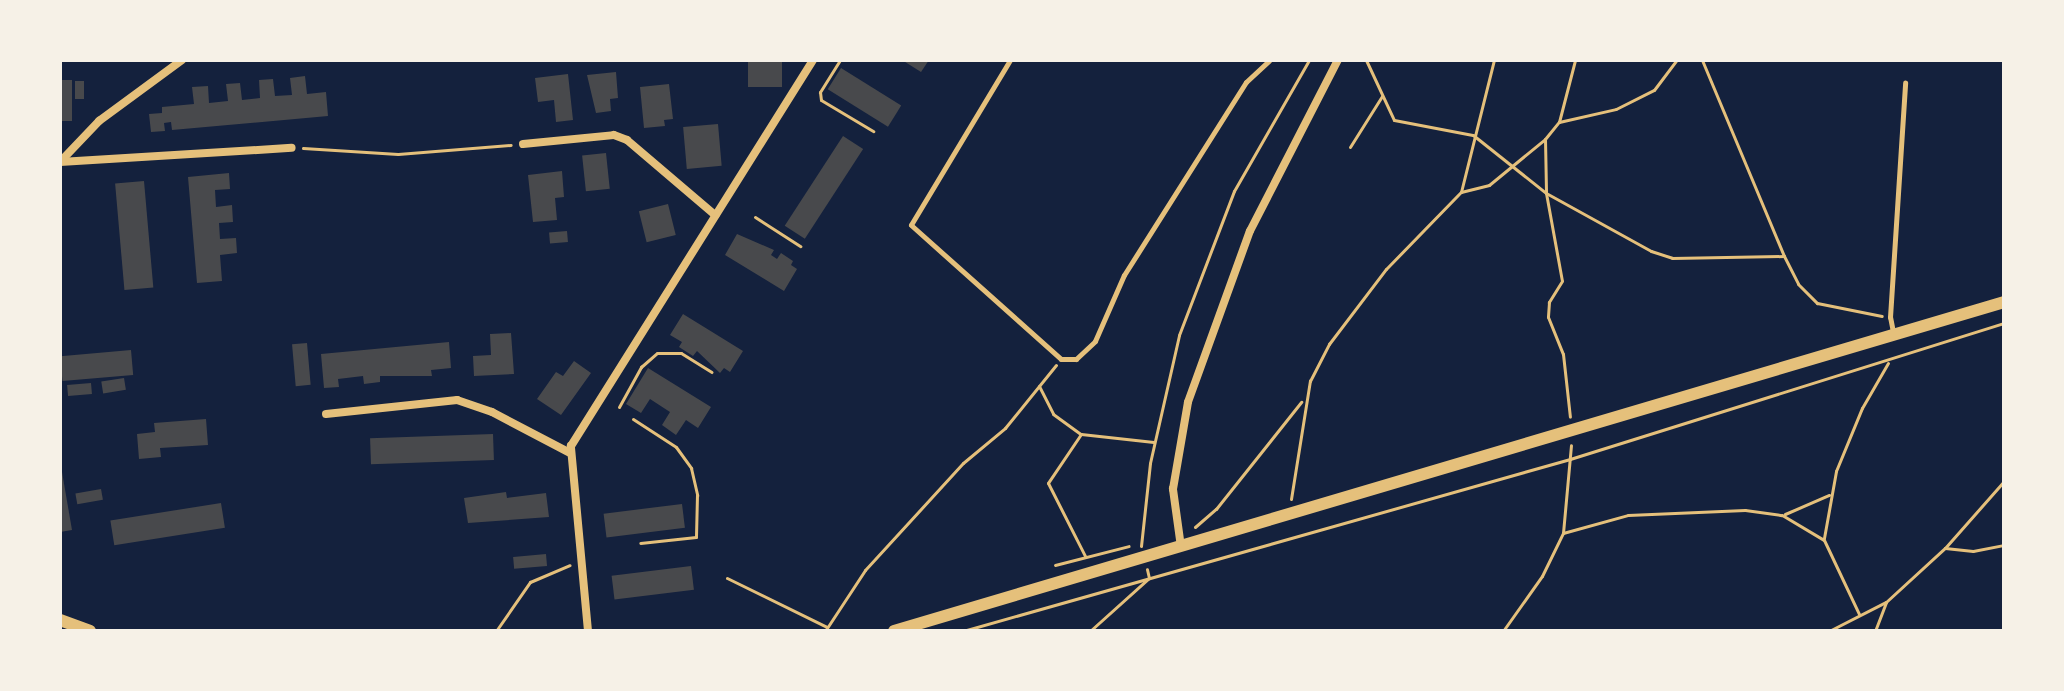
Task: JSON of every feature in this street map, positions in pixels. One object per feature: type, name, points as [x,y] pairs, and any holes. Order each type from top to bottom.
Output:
[{"type":"main road","points":[[894,631],[1144,558],[1180,544],[1290,516],[1571,433],[2004,302]]},
{"type":"main road","points":[[60,620],[90,631]]},
{"type":"street","points":[[60,163],[99,121],[182,60]]},
{"type":"street","points":[[588,631],[570,453],[584,421],[813,60]]},
{"type":"street","points":[[1180,544],[1174,466],[1192,390],[1250,231],[1338,60]]},
{"type":"street","points":[[523,144],[614,135],[627,140],[715,215]]},
{"type":"street","points":[[60,163],[292,148]]},
{"type":"street","points":[[326,414],[457,400],[492,412],[570,453]]},
{"type":"lane","points":[[1010,60],[911,225],[1061,359],[1076,359],[1095,341],[1124,275],[1246,82],[1270,60]]},
{"type":"lane","points":[[1894,337],[1890,317],[1905,82]]},
{"type":"path","points":[[840,60],[820,92],[821,100],[873,131]]},
{"type":"path","points":[[1149,578],[1140,542],[1154,442],[1179,335],[1234,191],[1309,60]]},
{"type":"path","points":[[1366,60],[1394,120],[1473,135],[1546,193],[1672,258],[1784,256]]},
{"type":"path","points":[[1461,192],[1494,60]]},
{"type":"path","points":[[1180,544],[1216,509],[1303,399],[1329,344],[1386,269],[1461,192],[1489,185],[1514,169],[1559,122],[1575,60]]},
{"type":"path","points":[[1559,122],[1616,109],[1654,90],[1677,60]]},
{"type":"path","points":[[1702,60],[1798,284],[1817,303],[1890,317]]},
{"type":"path","points":[[1350,147],[1382,96]]},
{"type":"path","points":[[1503,631],[1542,576],[1563,533],[1570,459],[1571,433],[1563,354],[1548,317],[1549,302],[1562,281],[1546,193],[1545,139]]},
{"type":"path","points":[[292,148],[398,154],[523,144]]},
{"type":"path","points":[[755,217],[800,246]]},
{"type":"path","points":[[963,631],[1570,459],[1888,363],[2004,323]]},
{"type":"path","points":[[619,407],[641,367],[657,353],[681,353],[712,372]]},
{"type":"path","points":[[727,578],[826,629],[865,570],[963,463],[1005,428],[1061,359]]},
{"type":"path","points":[[1859,614],[1824,540],[1829,495],[1862,408],[1888,363]]},
{"type":"path","points":[[1039,386],[1053,414],[1081,434],[1154,442]]},
{"type":"path","points":[[1290,516],[1303,399]]},
{"type":"path","points":[[633,419],[676,447],[691,468],[697,495],[696,537],[640,543]]},
{"type":"path","points":[[1081,434],[1048,483],[1085,556]]},
{"type":"path","points":[[1829,631],[1886,602],[1945,548],[2004,481]]},
{"type":"path","points":[[1782,515],[1829,495]]},
{"type":"path","points":[[1563,533],[1628,515],[1745,510],[1782,515],[1824,540]]},
{"type":"path","points":[[1055,565],[1140,542]]},
{"type":"path","points":[[1945,548],[1973,551],[2004,545]]},
{"type":"path","points":[[496,631],[530,582],[541,573],[581,560]]},
{"type":"path","points":[[1090,631],[1149,578]]},
{"type":"path","points":[[1875,631],[1886,602]]},
{"type":"building","points":[[748,60],[782,60],[782,87],[748,87]]},
{"type":"building","points":[[902,60],[929,60],[921,72]]},
{"type":"building","points":[[841,68],[901,106],[888,127],[828,89]]},
{"type":"building","points":[[616,72],[618,98],[610,99],[611,111],[596,113],[587,75]]},
{"type":"building","points":[[568,74],[573,120],[556,122],[554,100],[538,102],[535,78]]},
{"type":"building","points":[[305,76],[307,94],[326,92],[328,116],[172,130],[171,122],[164,123],[165,131],[151,132],[149,114],[162,113],[162,107],[194,104],[192,87],[208,86],[209,103],[228,101],[226,84],[240,83],[242,100],[260,98],[259,80],[273,79],[275,96],[292,95],[290,78]]},
{"type":"building","points":[[60,80],[72,80],[72,121],[60,121]]},
{"type":"building","points":[[75,81],[84,81],[84,99],[75,99]]},
{"type":"building","points":[[669,84],[673,119],[664,120],[665,126],[644,128],[640,87]]},
{"type":"building","points":[[718,124],[722,166],[687,169],[683,127]]},
{"type":"building","points":[[843,136],[863,149],[805,239],[785,226]]},
{"type":"building","points":[[606,153],[610,189],[586,191],[582,156]]},
{"type":"building","points":[[562,171],[564,197],[555,198],[557,220],[533,222],[528,175]]},
{"type":"building","points":[[229,173],[230,189],[215,190],[216,207],[232,205],[233,222],[219,223],[220,239],[236,238],[237,253],[220,255],[222,281],[197,283],[188,177]]},
{"type":"building","points":[[144,181],[153,288],[124,290],[115,184]]},
{"type":"building","points":[[668,204],[676,235],[647,242],[639,211]]},
{"type":"building","points":[[567,231],[568,242],[550,244],[549,233]]},
{"type":"building","points":[[737,234],[774,250],[771,255],[777,259],[781,253],[793,261],[791,265],[797,269],[784,291],[725,255]]},
{"type":"building","points":[[683,314],[743,351],[730,372],[724,368],[720,373],[697,351],[693,356],[679,347],[682,342],[670,335]]},
{"type":"building","points":[[511,333],[514,374],[474,376],[473,356],[491,355],[490,334]]},
{"type":"building","points":[[449,342],[451,368],[431,370],[432,376],[380,376],[380,382],[364,384],[363,376],[338,379],[339,387],[324,388],[321,354]]},
{"type":"building","points":[[307,343],[311,385],[296,386],[292,344]]},
{"type":"building","points":[[131,350],[133,375],[62,381],[60,356]]},
{"type":"building","points":[[574,361],[591,373],[561,415],[537,399],[556,372],[563,376]]},
{"type":"building","points":[[648,368],[711,407],[698,428],[686,420],[676,435],[662,425],[670,412],[650,399],[641,413],[626,404]]},
{"type":"building","points":[[124,378],[126,390],[103,393],[101,382]]},
{"type":"building","points":[[91,383],[92,394],[68,396],[67,385]]},
{"type":"building","points":[[206,419],[208,445],[160,448],[161,457],[139,459],[137,434],[155,432],[154,423]]},
{"type":"building","points":[[493,434],[494,460],[371,464],[370,438]]},
{"type":"building","points":[[60,473],[72,530],[60,532]]},
{"type":"building","points":[[101,489],[103,500],[77,504],[75,494]]},
{"type":"building","points":[[506,492],[507,498],[546,493],[549,517],[468,523],[464,498]]},
{"type":"building","points":[[221,503],[225,528],[114,545],[110,521]]},
{"type":"building","points":[[682,504],[685,528],[607,537],[604,514]]},
{"type":"building","points":[[546,554],[547,566],[514,569],[513,557]]},
{"type":"building","points":[[691,566],[694,590],[615,600],[612,576]]}]
